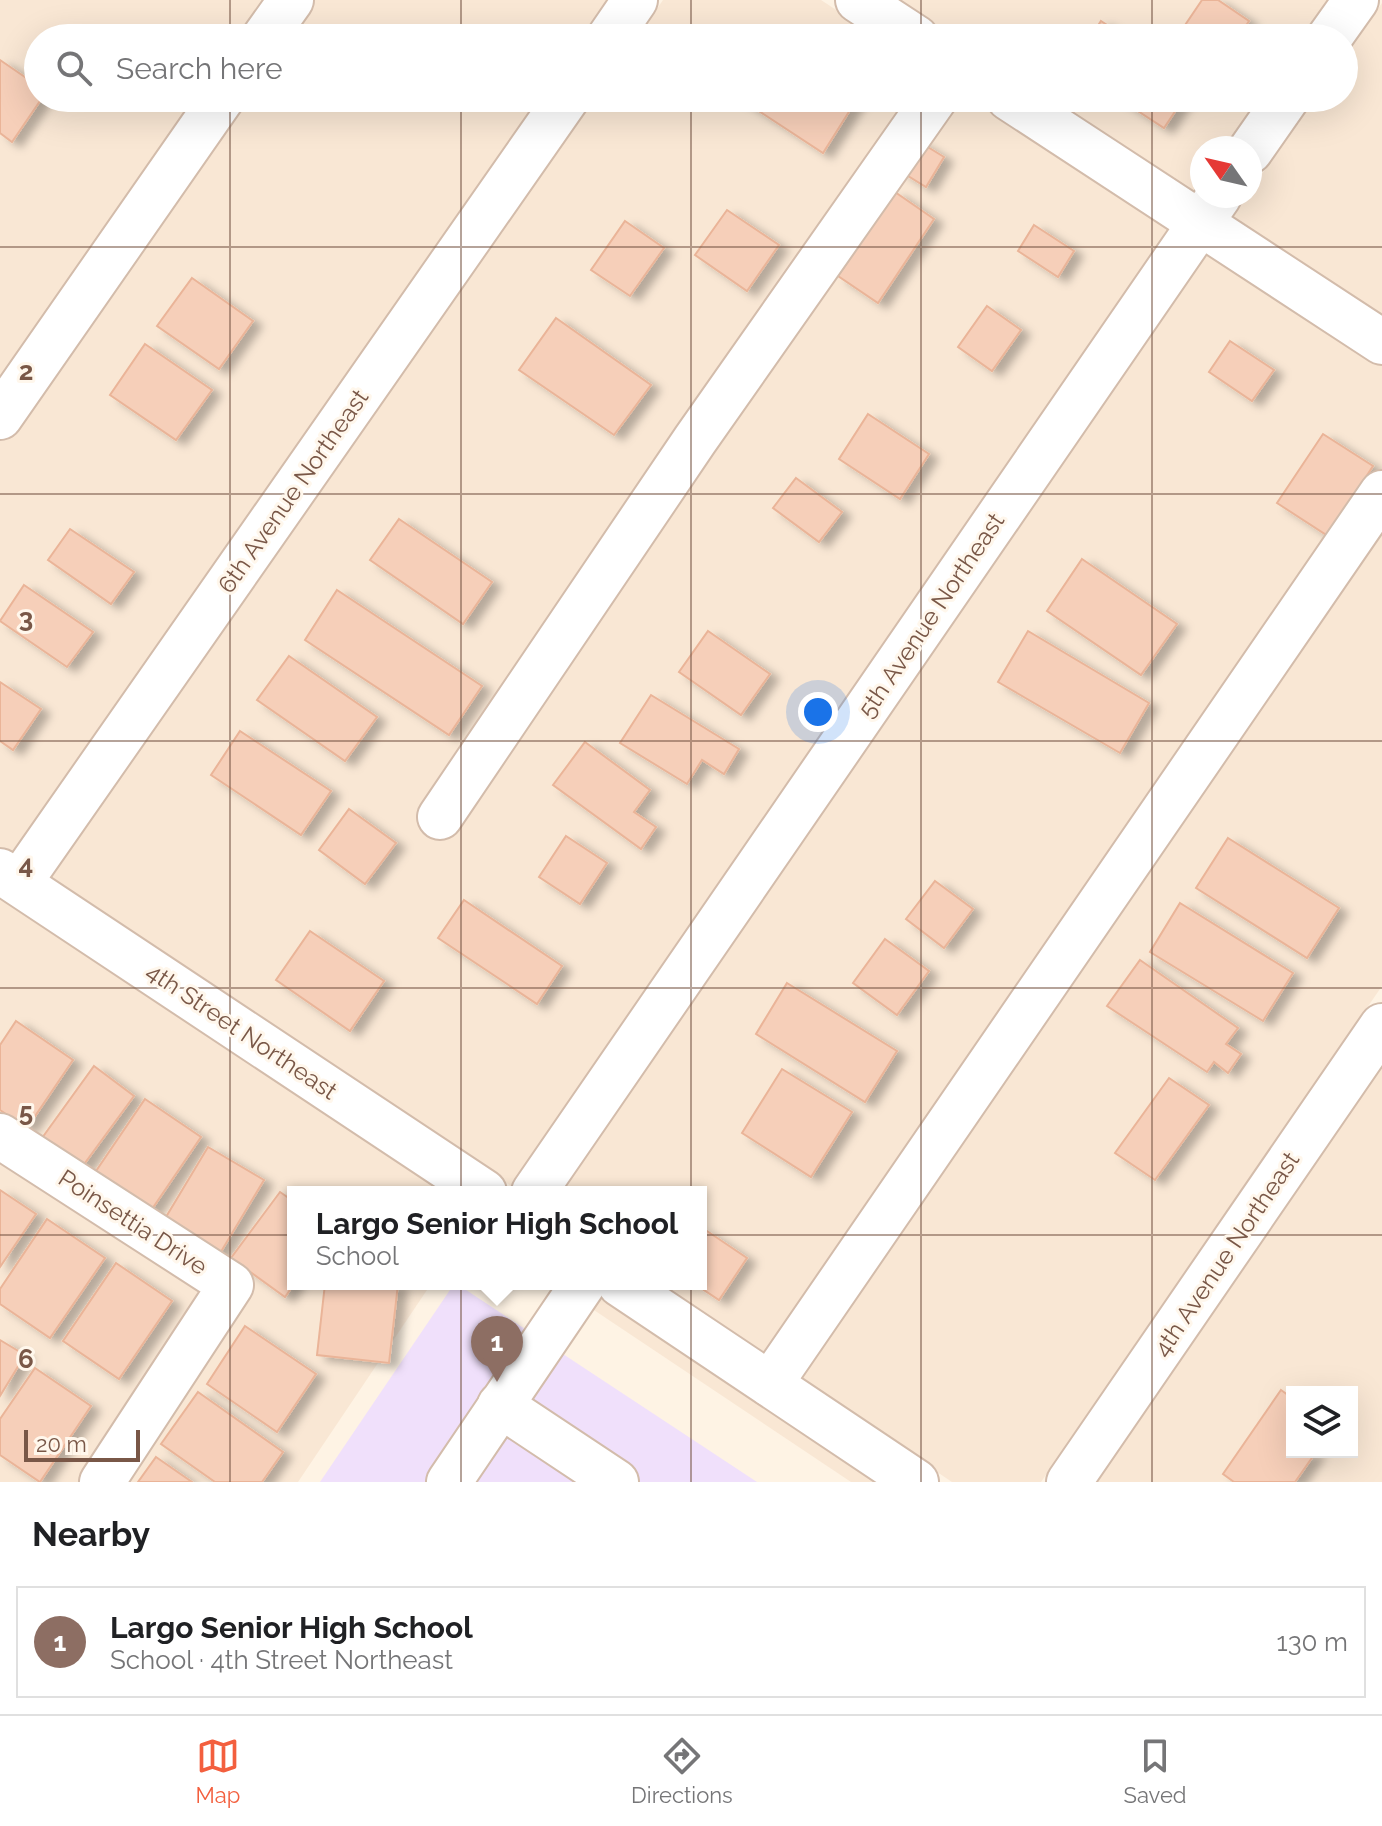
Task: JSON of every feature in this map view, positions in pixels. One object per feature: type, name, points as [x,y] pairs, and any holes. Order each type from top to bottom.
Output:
[{"type":"street","points":[[274,24],[291,0]]},
{"type":"street","points":[[619,24],[635,0]]},
{"type":"street","points":[[858,0],[895,24]]},
{"type":"street","points":[[1339,24],[1356,0]]},
{"type":"street","points":[[0,417],[212,112]]},
{"type":"street","name":"6th Avenue Northeast","points":[[9,877],[557,112]]},
{"type":"street","points":[[440,817],[695,440],[925,112]]},
{"type":"street","points":[[1034,112],[1210,209],[1382,342]]},
{"type":"street","points":[[1260,136],[1277,112]]},
{"type":"street","name":"5th Avenue Northeast","points":[[538,1186],[1210,209]]},
{"type":"street","points":[[770,1384],[1382,493]]},
{"type":"street","name":"4th Street Northeast","points":[[9,877],[475,1186]]},
{"type":"street","name":"4th Avenue Northeast","points":[[1069,1482],[1382,1026]]},
{"type":"street","name":"Poinsettia Drive","points":[[0,1136],[231,1285],[102,1482]]},
{"type":"street","points":[[449,1482],[579,1290]]},
{"type":"street","points":[[629,1290],[916,1482]]},
{"type":"street","points":[[500,1405],[616,1482]]},
{"type":"shaded area","points":[[0,0],[608,0],[592,24],[24,24],[24,112],[530,112],[11,854],[0,847]]},
{"type":"shaded area","points":[[663,0],[821,0],[858,24],[647,24]]},
{"type":"shaded area","points":[[894,0],[1328,0],[1312,24],[931,24]]},
{"type":"shaded area","points":[[1382,3],[1382,317],[1231,218],[1238,208],[1262,208],[1262,174],[1305,112],[1358,112],[1358,37]]},
{"type":"shaded area","points":[[585,112],[993,112],[1170,227],[511,1186],[49,879]]},
{"type":"shaded area","points":[[1067,112],[1250,112],[1233,136],[1190,136],[1190,192]]},
{"type":"shaded area","points":[[1208,251],[1382,365],[1382,986],[1041,1482],[952,1482],[666,1290],[707,1290],[707,1186],[566,1186]]},
{"type":"shaded area","points":[[0,895],[436,1186],[287,1186],[287,1290],[427,1290],[298,1482],[0,1482]]},
{"type":"shaded area","points":[[1382,1066],[1382,1482],[1096,1482]]},
{"type":"shaded area","points":[[450,1290],[466,1290],[757,1482],[320,1482]]},
{"type":"shaded area","points":[[564,1290],[592,1290],[879,1482],[851,1482]]},
{"type":"building","points":[[1202,0],[1218,0],[1249,21],[1247,24],[1186,24]]},
{"type":"building","points":[[0,60],[24,76],[24,112],[32,112],[12,142],[0,133]]},
{"type":"building","points":[[760,112],[849,112],[823,153]]},
{"type":"building","points":[[1139,112],[1175,112],[1164,128]]},
{"type":"building","points":[[918,141],[944,157],[926,187],[900,171]]},
{"type":"building","points":[[895,192],[934,219],[878,303],[838,276]]},
{"type":"building","points":[[727,210],[779,245],[747,291],[695,255]]},
{"type":"building","points":[[625,221],[664,248],[630,296],[591,270]]},
{"type":"building","points":[[1034,225],[1074,251],[1058,277],[1018,251]]},
{"type":"building","points":[[192,278],[253,321],[219,369],[157,326]]},
{"type":"building","points":[[987,306],[1021,330],[992,371],[958,347]]},
{"type":"building","points":[[556,318],[651,385],[614,435],[519,370]]},
{"type":"building","points":[[1230,341],[1274,370],[1252,401],[1209,372]]},
{"type":"building","points":[[145,344],[212,390],[176,440],[110,395]]},
{"type":"building","points":[[868,414],[929,454],[900,499],[839,459]]},
{"type":"building","points":[[1323,434],[1373,466],[1328,536],[1277,503]]},
{"type":"building","points":[[796,478],[842,512],[819,542],[773,508]]},
{"type":"building","points":[[399,519],[492,582],[463,624],[370,560]]},
{"type":"building","points":[[70,529],[134,572],[111,604],[48,560]]},
{"type":"building","points":[[1082,559],[1177,624],[1141,675],[1047,611]]},
{"type":"building","points":[[24,585],[93,632],[67,667],[0,621]]},
{"type":"building","points":[[337,590],[482,686],[449,735],[305,640]]},
{"type":"building","points":[[708,631],[770,674],[741,715],[679,672]]},
{"type":"building","points":[[1028,631],[1149,703],[1120,753],[998,682]]},
{"type":"building","points":[[289,656],[377,717],[345,761],[257,700]]},
{"type":"building","points":[[0,682],[41,709],[13,750],[0,741]]},
{"type":"building","points":[[651,695],[739,749],[724,774],[702,760],[687,784],[620,743]]},
{"type":"building","points":[[240,731],[331,791],[301,835],[211,775]]},
{"type":"building","points":[[585,742],[650,790],[634,812],[656,827],[641,849],[553,785]]},
{"type":"building","points":[[349,809],[396,843],[365,884],[319,850]]},
{"type":"building","points":[[566,836],[607,863],[580,904],[539,877]]},
{"type":"building","points":[[1228,838],[1339,908],[1307,958],[1196,888]]},
{"type":"building","points":[[935,881],[973,909],[944,948],[906,919]]},
{"type":"building","points":[[464,900],[562,966],[537,1004],[438,938]]},
{"type":"building","points":[[1180,903],[1293,973],[1263,1021],[1150,952]]},
{"type":"building","points":[[310,931],[384,981],[350,1031],[276,980]]},
{"type":"building","points":[[885,939],[929,971],[897,1015],[853,983]]},
{"type":"building","points":[[1140,960],[1238,1028],[1226,1044],[1241,1054],[1228,1073],[1214,1062],[1207,1072],[1107,1006]]},
{"type":"building","points":[[787,983],[897,1051],[865,1102],[756,1034]]},
{"type":"building","points":[[16,1021],[73,1060],[27,1128],[0,1110],[0,1045]]},
{"type":"building","points":[[94,1066],[134,1096],[82,1167],[42,1138]]},
{"type":"building","points":[[782,1069],[852,1112],[811,1177],[742,1133]]},
{"type":"building","points":[[1169,1078],[1209,1105],[1155,1180],[1115,1153]]},
{"type":"building","points":[[145,1099],[201,1137],[150,1212],[94,1174]]},
{"type":"building","points":[[208,1147],[264,1180],[219,1255],[163,1222]]},
{"type":"building","points":[[0,1190],[36,1214],[0,1267]]},
{"type":"building","points":[[280,1192],[287,1197],[287,1290],[290,1290],[285,1297],[231,1258]]},
{"type":"building","points":[[47,1219],[105,1258],[50,1338],[0,1304],[0,1289]]},
{"type":"building","points":[[707,1231],[747,1258],[719,1300],[704,1290],[707,1290]]},
{"type":"building","points":[[116,1263],[172,1301],[119,1379],[63,1341]]},
{"type":"building","points":[[324,1290],[397,1290],[389,1363],[317,1355]]},
{"type":"building","points":[[245,1326],[316,1374],[277,1432],[207,1384]]},
{"type":"building","points":[[0,1340],[25,1355],[0,1396]]},
{"type":"building","points":[[35,1368],[91,1406],[40,1482],[0,1455],[0,1419]]},
{"type":"building","points":[[1281,1390],[1286,1394],[1286,1458],[1312,1458],[1295,1482],[1234,1482],[1223,1474]]},
{"type":"building","points":[[198,1392],[283,1452],[262,1482],[215,1482],[161,1444]]},
{"type":"building","points":[[156,1457],[192,1482],[138,1482]]},
{"type":"place","name":"Largo Senior High School","points":[[497,1382]]}]
